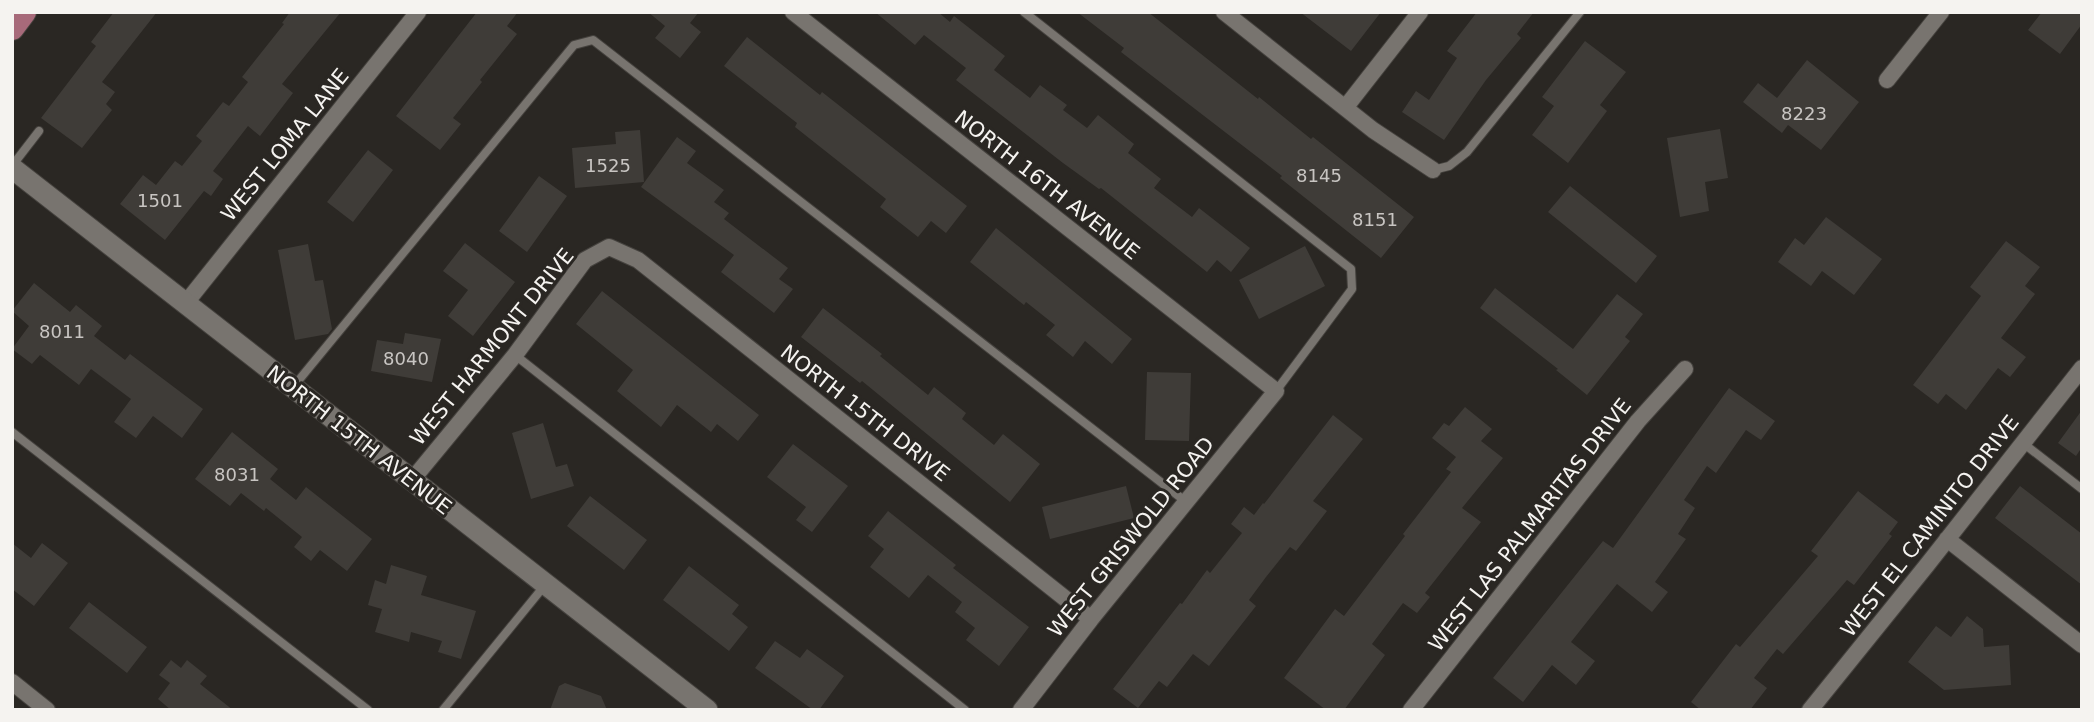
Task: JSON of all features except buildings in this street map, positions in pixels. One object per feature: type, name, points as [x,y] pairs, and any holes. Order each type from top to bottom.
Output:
[{"type":"main road","points":[[12,28],[24,12]]},
{"type":"street","name":"WEST LOMA LANE","points":[[185,304],[418,12]]},
{"type":"street","name":"NORTH 16TH AVENUE","points":[[793,12],[1276,391]]},
{"type":"street","points":[[1224,12],[1373,130],[1433,170]]},
{"type":"street","points":[[1345,108],[1420,12]]},
{"type":"street","points":[[1887,80],[1941,12]]},
{"type":"street","name":"NORTH 15TH AVENUE","points":[[12,167],[707,710]]},
{"type":"street","name":"WEST HARMONT DRIVE","points":[[412,480],[515,355],[585,260],[609,247]]},
{"type":"street","name":"NORTH 15TH DRIVE","points":[[609,247],[638,260],[1091,619]]},
{"type":"street","name":"WEST EL CAMINITO DRIVE","points":[[1810,710],[2082,368]]},
{"type":"street","name":"WEST LAS PALMARITAS DRIVE","points":[[1412,710],[1638,421],[1685,369]]},
{"type":"street","name":"WEST GRISWOLD ROAD","points":[[1021,710],[1185,501],[1276,391]]},
{"type":"street","points":[[1947,540],[2082,645]]},
{"type":"street","points":[[12,682],[47,710]]},
{"type":"lane","points":[[1024,12],[1351,269],[1352,289],[1276,391]]},
{"type":"lane","points":[[1433,170],[1449,166],[1467,152],[1580,12]]},
{"type":"lane","points":[[292,388],[574,45],[593,40],[1185,501]]},
{"type":"lane","points":[[12,167],[39,131]]},
{"type":"lane","points":[[515,355],[965,710]]},
{"type":"lane","points":[[12,432],[368,710]]},
{"type":"lane","points":[[2023,443],[2082,489]]},
{"type":"lane","points":[[443,710],[545,585]]}]
